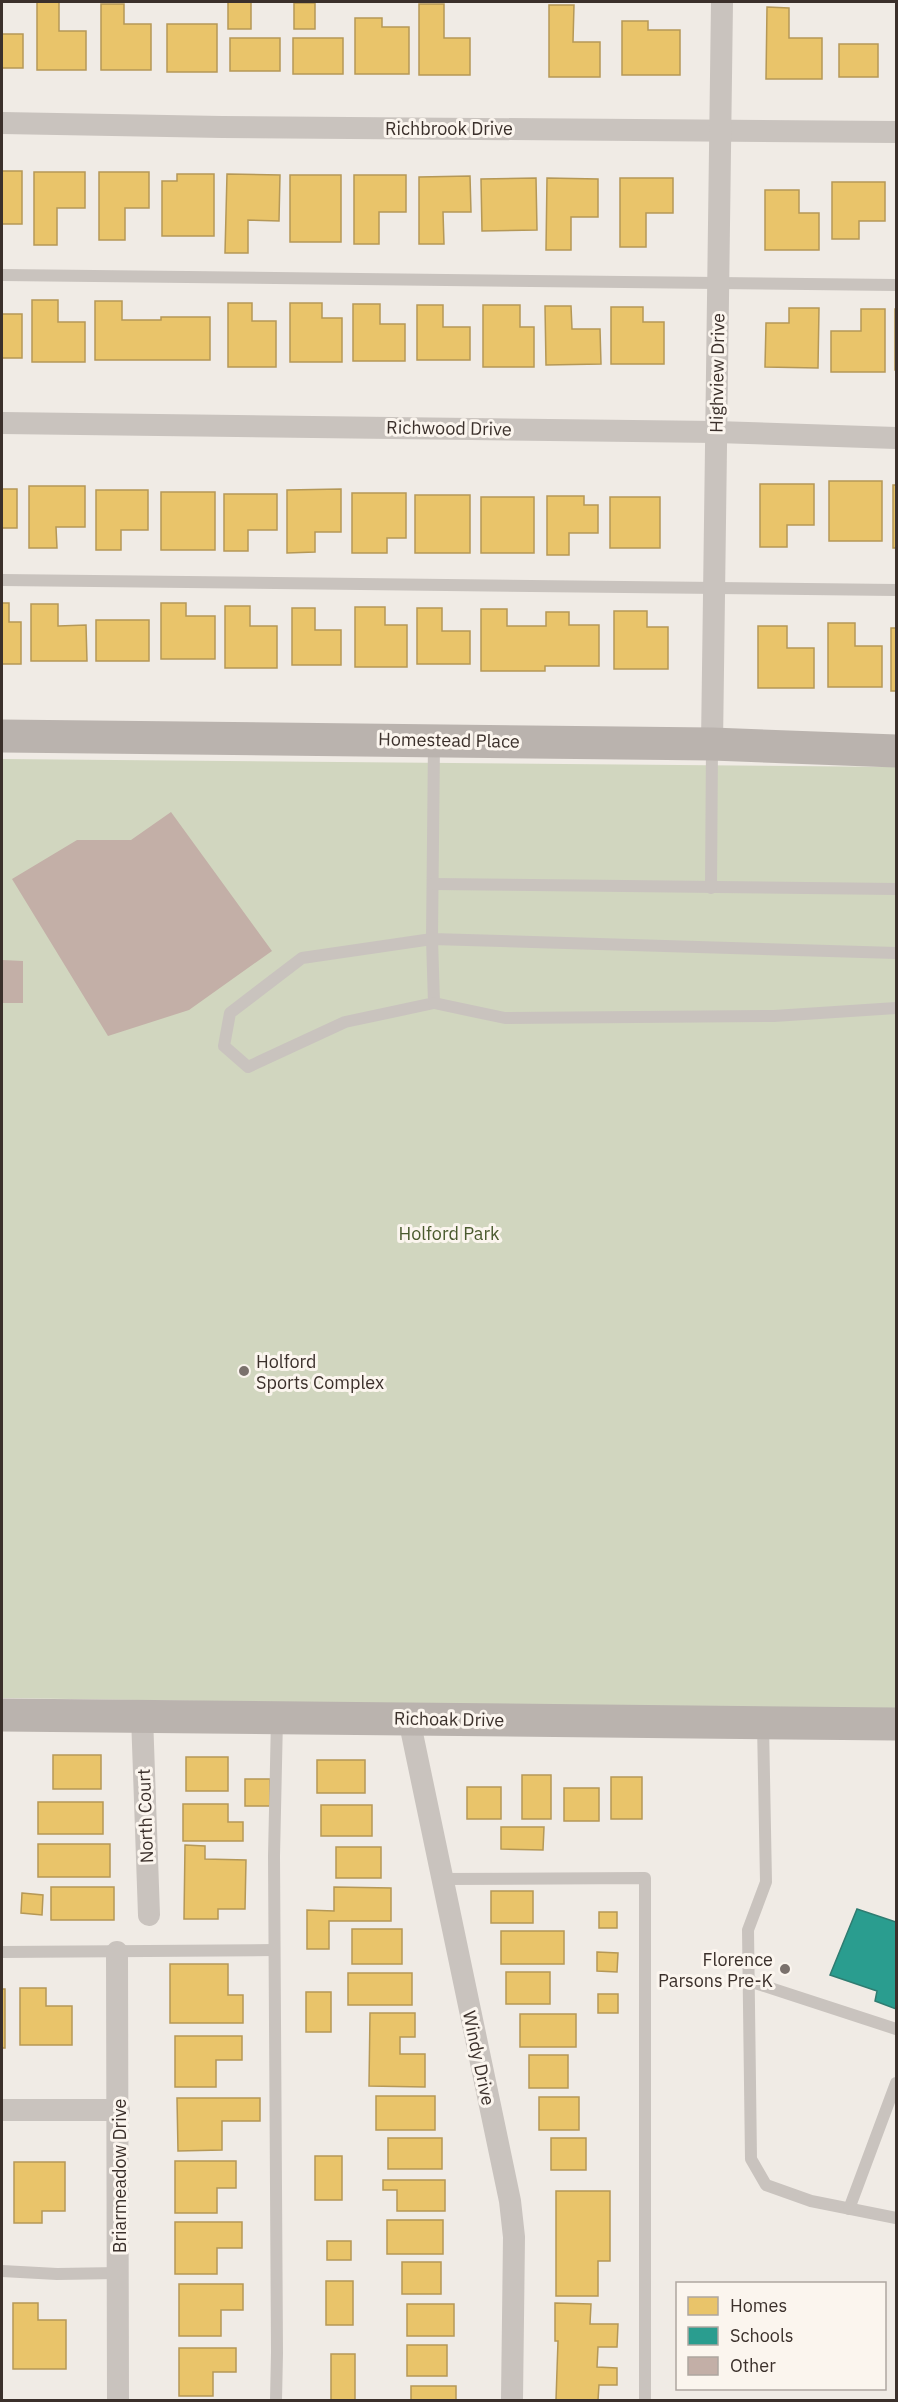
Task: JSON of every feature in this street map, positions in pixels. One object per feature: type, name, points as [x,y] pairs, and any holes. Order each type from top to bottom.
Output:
[{"type":"street","name":"Highview Drive","points":[[712,744],[722,2]]},
{"type":"street","name":"Richbrook Drive","points":[[2,123],[897,132]]},
{"type":"street","name":"Richwood Drive","points":[[2,423],[716,432],[897,438]]},
{"type":"street","name":"Homestead Place","points":[[2,736],[712,744],[897,751]]},
{"type":"street","name":"Richoak Drive","points":[[2,1715],[897,1724]]},
{"type":"street","name":"North Court","points":[[142,1716],[149,1915]]},
{"type":"street","name":"Windy Drive","points":[[410,1719],[510,2201],[514,2237],[512,2400]]},
{"type":"street","name":"Briarmeadow Drive","points":[[117,1952],[118,2400]]},
{"type":"street","points":[[2,2109],[119,2110]]},
{"type":"lane","points":[[2,275],[897,285]]},
{"type":"lane","points":[[2,580],[897,590]]},
{"type":"lane","points":[[434,740],[432,939],[434,1003]]},
{"type":"lane","points":[[711,888],[712,744]]},
{"type":"lane","points":[[433,884],[897,889]]},
{"type":"lane","points":[[897,953],[432,939],[302,958],[230,1013],[224,1046],[248,1067],[345,1022],[434,1003],[505,1018],[774,1016],[897,1008]]},
{"type":"lane","points":[[276,2400],[274,1950],[277,1718]]},
{"type":"lane","points":[[763,1722],[766,1882],[748,1930],[751,2159],[766,2185],[811,2201],[897,2218]]},
{"type":"lane","points":[[442,1879],[645,1878],[645,2400]]},
{"type":"lane","points":[[2,1952],[274,1950]]},
{"type":"lane","points":[[749,1981],[897,2029]]},
{"type":"lane","points":[[849,2209],[897,2083]]},
{"type":"lane","points":[[2,2271],[57,2274],[118,2273]]},
{"type":"green space","name":"Holford Park","points":[[2,759],[896,767],[896,1711],[2,1698]]},
{"type":"building: Homes","points":[[37,2],[59,2],[59,31],[86,31],[86,70],[37,70]]},
{"type":"building: Homes","points":[[228,2],[251,2],[251,29],[228,29]]},
{"type":"building: Homes","points":[[294,3],[315,3],[315,29],[294,29]]},
{"type":"building: Homes","points":[[101,4],[124,4],[124,24],[151,24],[151,70],[101,70]]},
{"type":"building: Homes","points":[[419,4],[444,4],[444,38],[470,38],[470,75],[419,75]]},
{"type":"building: Homes","points":[[549,5],[574,5],[573,42],[600,42],[600,77],[549,77]]},
{"type":"building: Homes","points":[[767,7],[789,8],[789,38],[822,38],[822,79],[766,79]]},
{"type":"building: Homes","points":[[355,18],[382,18],[382,27],[409,27],[409,74],[355,74]]},
{"type":"building: Homes","points":[[622,21],[648,21],[648,30],[680,30],[680,75],[622,75]]},
{"type":"building: Homes","points":[[167,24],[217,24],[217,72],[167,72]]},
{"type":"building: Homes","points":[[2,34],[23,34],[23,68],[2,68]]},
{"type":"building: Homes","points":[[230,38],[280,38],[280,71],[230,71]]},
{"type":"building: Homes","points":[[293,38],[343,38],[343,74],[293,74]]},
{"type":"building: Homes","points":[[839,44],[878,44],[878,77],[839,77]]},
{"type":"building: Homes","points":[[2,171],[22,171],[22,224],[2,224]]},
{"type":"building: Homes","points":[[34,172],[85,172],[85,208],[57,208],[57,245],[34,245]]},
{"type":"building: Homes","points":[[99,172],[149,172],[149,208],[125,208],[125,240],[99,240]]},
{"type":"building: Homes","points":[[177,174],[214,174],[214,236],[162,236],[162,181],[177,181]]},
{"type":"building: Homes","points":[[227,174],[280,175],[279,221],[248,220],[248,253],[225,253]]},
{"type":"building: Homes","points":[[290,175],[341,175],[341,242],[290,242]]},
{"type":"building: Homes","points":[[354,175],[406,175],[406,212],[379,212],[379,244],[354,244]]},
{"type":"building: Homes","points":[[470,176],[471,212],[443,212],[444,244],[419,244],[419,177]]},
{"type":"building: Homes","points":[[536,178],[537,230],[482,231],[481,179]]},
{"type":"building: Homes","points":[[547,178],[598,179],[598,217],[571,217],[571,250],[546,250]]},
{"type":"building: Homes","points":[[620,178],[673,178],[673,213],[646,213],[646,247],[620,247]]},
{"type":"building: Homes","points":[[832,182],[885,182],[885,221],[859,221],[859,239],[832,239]]},
{"type":"building: Homes","points":[[765,190],[799,190],[799,213],[819,213],[819,250],[765,250]]},
{"type":"building: Homes","points":[[32,300],[58,300],[58,322],[85,322],[85,362],[32,362]]},
{"type":"building: Homes","points":[[95,301],[122,301],[122,320],[210,317],[210,360],[95,360]]},
{"type":"building: Homes","points":[[228,303],[252,303],[252,321],[276,321],[276,367],[228,367]]},
{"type":"building: Homes","points":[[290,303],[322,303],[322,318],[342,318],[342,362],[290,362]]},
{"type":"building: Homes","points":[[353,304],[380,304],[380,324],[405,324],[405,361],[353,361]]},
{"type":"building: Homes","points":[[417,305],[443,305],[443,327],[470,327],[470,360],[417,360]]},
{"type":"building: Homes","points":[[483,305],[520,305],[520,327],[534,327],[534,367],[483,367]]},
{"type":"building: Homes","points":[[545,306],[571,306],[572,329],[600,329],[601,364],[546,365]]},
{"type":"building: Homes","points":[[611,307],[643,307],[643,322],[664,322],[664,364],[611,364]]},
{"type":"building: Homes","points":[[789,308],[819,308],[818,368],[765,367],[766,323],[789,323]]},
{"type":"building: Homes","points":[[861,309],[885,309],[885,372],[831,372],[831,331],[861,331]]},
{"type":"building: Homes","points":[[896,309],[896,370],[895,370]]},
{"type":"building: Homes","points":[[2,314],[22,314],[22,358],[2,358]]},
{"type":"building: Homes","points":[[829,481],[882,481],[882,541],[829,541]]},
{"type":"building: Homes","points":[[760,484],[814,484],[814,525],[787,525],[787,547],[760,547]]},
{"type":"building: Homes","points":[[893,485],[896,485],[896,548],[893,548]]},
{"type":"building: Homes","points":[[29,486],[85,486],[85,527],[56,527],[57,548],[29,548]]},
{"type":"building: Homes","points":[[2,489],[17,489],[17,528],[2,528]]},
{"type":"building: Homes","points":[[341,489],[341,532],[315,532],[315,552],[287,553],[287,490]]},
{"type":"building: Homes","points":[[96,490],[148,490],[148,530],[121,530],[121,550],[96,550]]},
{"type":"building: Homes","points":[[161,492],[215,492],[215,550],[161,550]]},
{"type":"building: Homes","points":[[352,493],[406,493],[406,538],[387,538],[387,553],[352,553]]},
{"type":"building: Homes","points":[[224,494],[277,494],[277,530],[248,530],[248,551],[224,551]]},
{"type":"building: Homes","points":[[415,495],[470,495],[470,553],[415,553]]},
{"type":"building: Homes","points":[[547,496],[584,496],[584,505],[598,505],[598,533],[569,533],[569,555],[547,555]]},
{"type":"building: Homes","points":[[481,497],[534,497],[534,553],[481,553]]},
{"type":"building: Homes","points":[[610,497],[660,497],[660,548],[610,548]]},
{"type":"building: Homes","points":[[2,603],[9,603],[9,622],[21,622],[21,664],[2,664]]},
{"type":"building: Homes","points":[[161,603],[186,603],[186,616],[215,616],[215,659],[161,659]]},
{"type":"building: Homes","points":[[31,604],[58,604],[58,626],[86,625],[87,661],[31,661]]},
{"type":"building: Homes","points":[[225,606],[250,606],[250,626],[277,626],[277,668],[225,668]]},
{"type":"building: Homes","points":[[355,607],[385,607],[385,625],[407,625],[407,667],[355,667]]},
{"type":"building: Homes","points":[[292,608],[315,608],[315,630],[341,630],[341,665],[292,665]]},
{"type":"building: Homes","points":[[417,608],[442,608],[442,631],[470,631],[470,664],[417,664]]},
{"type":"building: Homes","points":[[481,609],[507,609],[507,626],[546,626],[546,612],[569,612],[569,625],[599,625],[599,666],[545,666],[545,671],[481,671]]},
{"type":"building: Homes","points":[[614,611],[647,611],[647,627],[668,627],[668,669],[614,669]]},
{"type":"building: Homes","points":[[96,620],[149,620],[149,661],[96,661]]},
{"type":"building: Homes","points":[[828,623],[855,623],[855,646],[882,646],[882,687],[828,687]]},
{"type":"building: Homes","points":[[758,626],[787,626],[787,648],[814,648],[814,688],[758,688]]},
{"type":"building: Homes","points":[[891,628],[896,628],[896,691],[891,691]]},
{"type":"building: Homes","points":[[53,1755],[101,1755],[101,1789],[53,1789]]},
{"type":"building: Homes","points":[[186,1757],[228,1757],[228,1791],[186,1791]]},
{"type":"building: Homes","points":[[317,1760],[365,1760],[365,1793],[317,1793]]},
{"type":"building: Homes","points":[[522,1775],[551,1775],[551,1819],[522,1819]]},
{"type":"building: Homes","points":[[611,1777],[642,1777],[642,1819],[611,1819]]},
{"type":"building: Homes","points":[[245,1779],[270,1779],[270,1806],[245,1806]]},
{"type":"building: Homes","points":[[467,1787],[501,1787],[501,1819],[467,1819]]},
{"type":"building: Homes","points":[[564,1788],[599,1788],[599,1821],[564,1821]]},
{"type":"building: Homes","points":[[38,1802],[103,1802],[103,1834],[38,1834]]},
{"type":"building: Homes","points":[[183,1804],[228,1804],[228,1822],[243,1822],[243,1841],[183,1841]]},
{"type":"building: Homes","points":[[321,1805],[372,1805],[372,1836],[321,1836]]},
{"type":"building: Homes","points":[[501,1827],[544,1827],[543,1850],[501,1849]]},
{"type":"building: Homes","points":[[38,1844],[110,1844],[110,1877],[38,1877]]},
{"type":"building: Homes","points":[[185,1845],[205,1846],[205,1859],[246,1860],[245,1909],[218,1909],[218,1919],[184,1919]]},
{"type":"building: Homes","points":[[336,1847],[381,1847],[381,1878],[336,1878]]},
{"type":"building: Homes","points":[[51,1887],[114,1887],[114,1920],[51,1920]]},
{"type":"building: Homes","points":[[334,1887],[391,1888],[391,1921],[329,1921],[329,1949],[307,1949],[307,1910],[334,1911]]},
{"type":"building: Homes","points":[[491,1891],[533,1891],[533,1923],[491,1923]]},
{"type":"building: Homes","points":[[22,1893],[43,1895],[42,1915],[21,1913]]},
{"type":"building: Homes","points":[[599,1912],[617,1912],[617,1928],[599,1928]]},
{"type":"building: Homes","points":[[352,1929],[402,1929],[402,1964],[352,1964]]},
{"type":"building: Homes","points":[[501,1931],[564,1931],[564,1964],[501,1964]]},
{"type":"building: Homes","points":[[597,1952],[618,1953],[617,1972],[597,1971]]},
{"type":"building: Homes","points":[[170,1964],[228,1964],[228,1995],[243,1995],[243,2023],[170,2023]]},
{"type":"building: Homes","points":[[506,1972],[550,1972],[550,2004],[506,2004]]},
{"type":"building: Homes","points":[[348,1973],[412,1973],[412,2005],[348,2005]]},
{"type":"building: Homes","points":[[20,1988],[46,1988],[46,2006],[72,2006],[72,2045],[20,2045]]},
{"type":"building: Homes","points":[[2,1989],[5,1989],[5,2048],[2,2048]]},
{"type":"building: Homes","points":[[306,1992],[331,1992],[331,2032],[306,2032]]},
{"type":"building: Homes","points":[[598,1994],[618,1994],[618,2013],[598,2013]]},
{"type":"building: Homes","points":[[370,2013],[415,2013],[415,2037],[400,2037],[400,2054],[425,2054],[425,2087],[369,2086]]},
{"type":"building: Homes","points":[[520,2014],[576,2014],[576,2047],[520,2047]]},
{"type":"building: Homes","points":[[175,2036],[242,2036],[242,2060],[216,2060],[216,2087],[175,2087]]},
{"type":"building: Homes","points":[[529,2055],[568,2055],[568,2088],[529,2088]]},
{"type":"building: Homes","points":[[376,2096],[435,2096],[435,2130],[376,2130]]},
{"type":"building: Homes","points":[[539,2097],[579,2097],[579,2130],[539,2130]]},
{"type":"building: Homes","points":[[177,2098],[260,2098],[260,2121],[222,2121],[222,2150],[178,2151]]},
{"type":"building: Homes","points":[[388,2138],[442,2138],[442,2169],[388,2169]]},
{"type":"building: Homes","points":[[551,2138],[586,2138],[586,2170],[551,2170]]},
{"type":"building: Homes","points":[[315,2156],[342,2156],[342,2200],[315,2200]]},
{"type":"building: Homes","points":[[175,2161],[236,2161],[236,2188],[217,2188],[217,2213],[175,2213]]},
{"type":"building: Homes","points":[[14,2162],[65,2162],[65,2211],[42,2211],[42,2223],[14,2223]]},
{"type":"building: Homes","points":[[383,2180],[445,2180],[445,2211],[397,2211],[397,2190],[383,2190]]},
{"type":"building: Homes","points":[[556,2191],[610,2191],[610,2261],[598,2261],[598,2296],[556,2296]]},
{"type":"building: Homes","points":[[387,2220],[443,2220],[443,2254],[387,2254]]},
{"type":"building: Homes","points":[[175,2222],[242,2222],[242,2248],[217,2248],[217,2274],[175,2274]]},
{"type":"building: Homes","points":[[327,2241],[351,2241],[351,2260],[327,2260]]},
{"type":"building: Homes","points":[[402,2262],[441,2262],[441,2294],[402,2294]]},
{"type":"building: Homes","points":[[326,2281],[353,2281],[353,2325],[326,2325]]},
{"type":"building: Homes","points":[[179,2284],[243,2284],[243,2310],[221,2310],[221,2336],[179,2336]]},
{"type":"building: Homes","points":[[13,2303],[38,2303],[38,2320],[66,2320],[66,2369],[13,2369]]},
{"type":"building: Homes","points":[[555,2303],[591,2304],[590,2324],[618,2324],[617,2347],[598,2347],[597,2367],[617,2368],[617,2385],[599,2385],[598,2400],[556,2400],[558,2341],[555,2341]]},
{"type":"building: Homes","points":[[407,2304],[454,2304],[454,2336],[407,2336]]},
{"type":"building: Homes","points":[[407,2345],[447,2345],[447,2376],[407,2376]]},
{"type":"building: Homes","points":[[179,2348],[236,2348],[236,2372],[213,2372],[213,2396],[179,2396]]},
{"type":"building: Homes","points":[[331,2354],[355,2354],[355,2400],[331,2400]]},
{"type":"building: Homes","points":[[411,2386],[456,2386],[456,2400],[411,2400]]},
{"type":"building: Schools","points":[[857,1909],[896,1922],[896,2009],[875,2001],[877,1991],[830,1975]]},
{"type":"building: Other","points":[[171,812],[272,951],[189,1010],[108,1036],[12,879],[77,840],[131,840]]},
{"type":"building: Other","points":[[2,960],[23,961],[23,1003],[2,1003]]},
{"type":"place","name":"Holford Sports Complex","points":[[244,1371]]},
{"type":"place","name":"Florence Parsons Pre-K","points":[[785,1969]]}]
